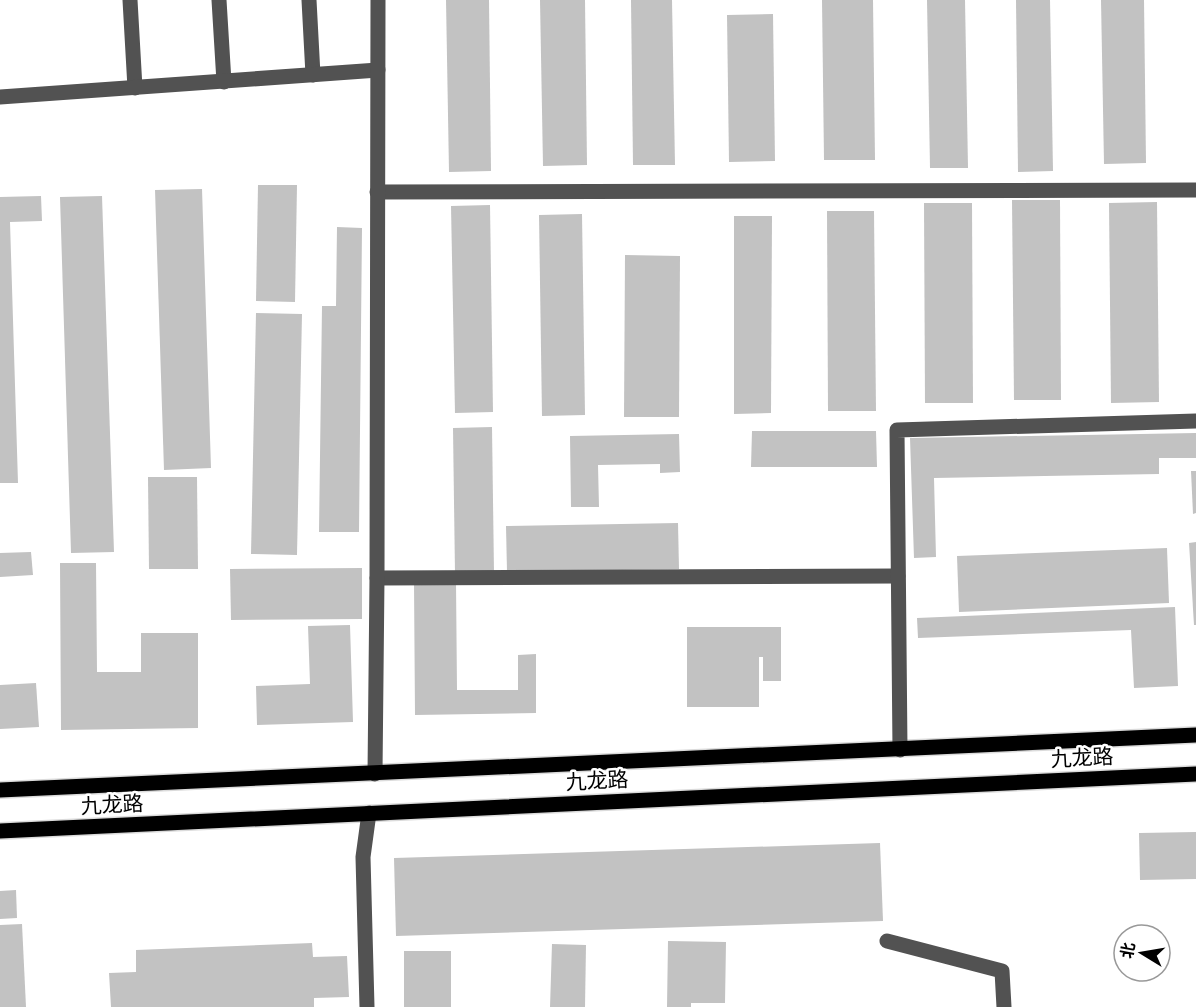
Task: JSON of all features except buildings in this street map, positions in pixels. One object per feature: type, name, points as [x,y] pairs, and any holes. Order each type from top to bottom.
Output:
[{"type":"main road","name":"九龙路","points":[[0,790],[1196,735]]},
{"type":"main road","name":"九龙路","points":[[0,831],[1196,774]]},
{"type":"street","points":[[130,0],[135,88]]},
{"type":"street","points":[[219,0],[224,82]]},
{"type":"street","points":[[309,0],[313,75]]},
{"type":"street","points":[[375,774],[378,579],[378,0]]},
{"type":"street","points":[[0,98],[378,70]]},
{"type":"street","points":[[378,192],[1196,190]]},
{"type":"street","points":[[900,750],[897,430],[1196,421]]},
{"type":"street","points":[[378,579],[898,576]]},
{"type":"street","points":[[367,1007],[363,857],[369,813]]},
{"type":"street","points":[[887,941],[1002,971],[1004,1007]]}]
